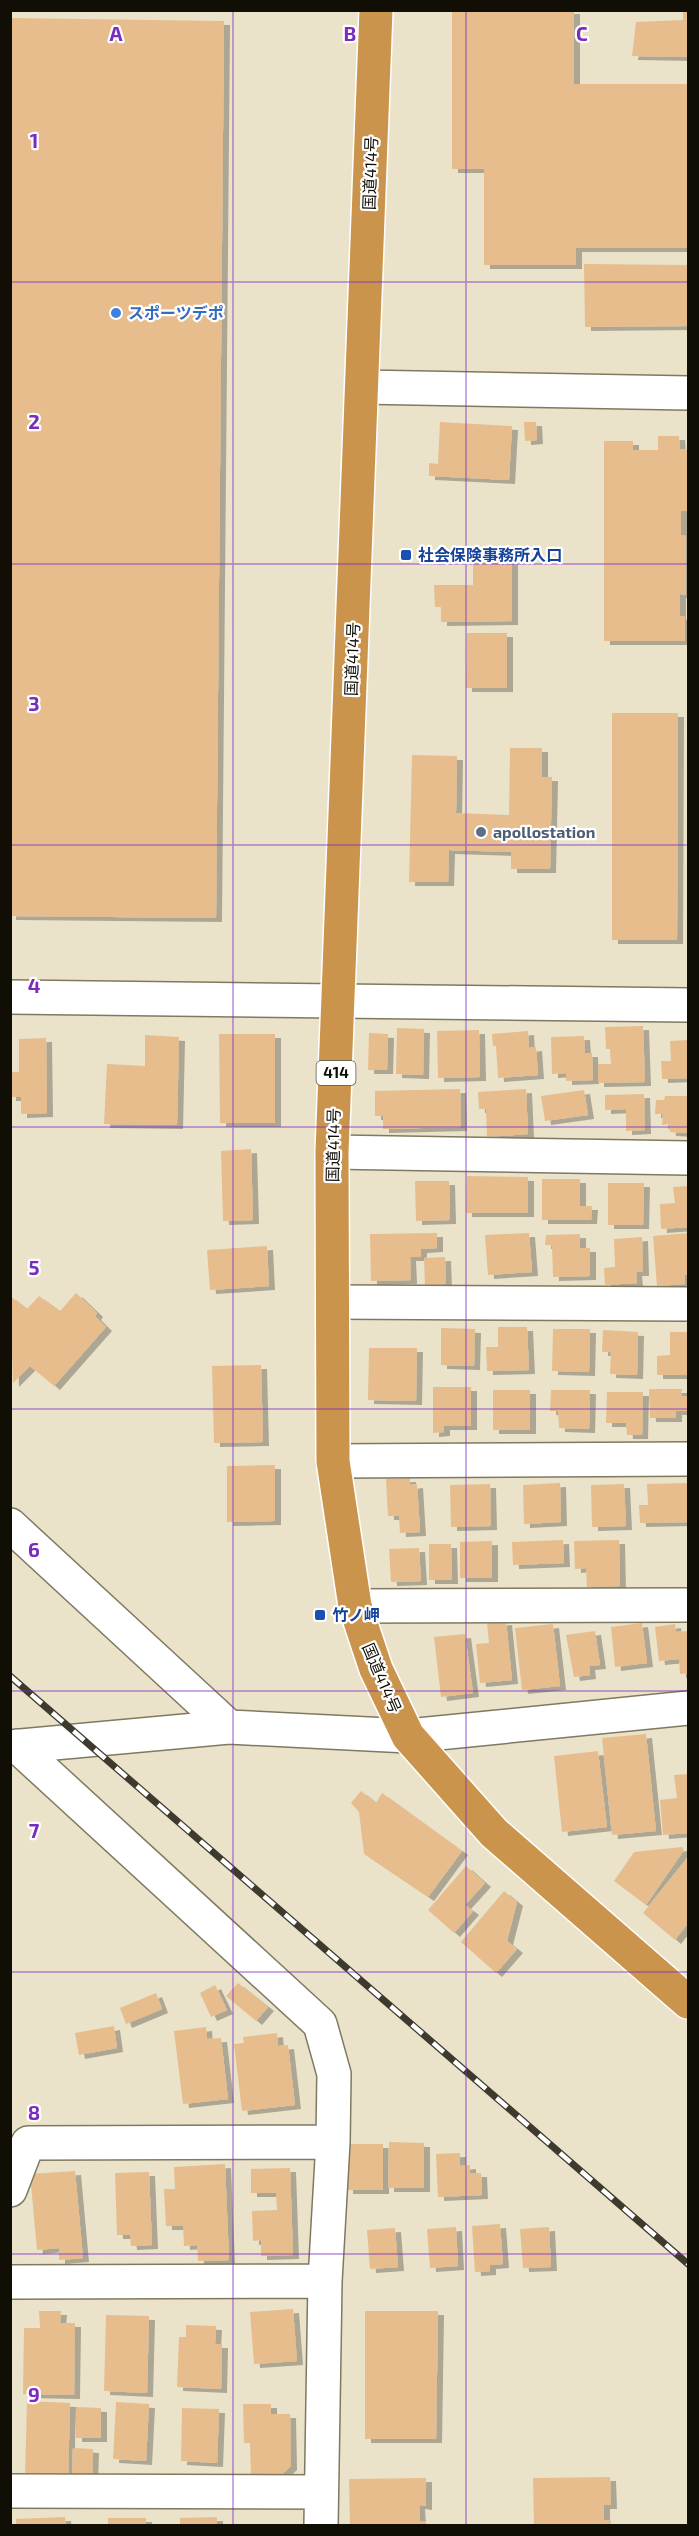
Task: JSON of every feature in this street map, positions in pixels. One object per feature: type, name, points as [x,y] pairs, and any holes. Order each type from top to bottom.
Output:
[{"type":"highway","name":"国道414号","points":[[376,10],[332,1152],[333,1461],[355,1606],[376,1669],[408,1736],[494,1833],[688,2002]]},
{"type":"street","points":[[362,387],[688,393]]},
{"type":"street","points":[[10,997],[688,1005]]},
{"type":"street","points":[[332,1152],[688,1158]]},
{"type":"street","points":[[333,1302],[688,1304]]},
{"type":"street","points":[[333,1461],[688,1459]]},
{"type":"street","points":[[10,1525],[229,1727]]},
{"type":"street","points":[[355,1606],[688,1605]]},
{"type":"street","points":[[14,1747],[229,1727],[408,1736],[688,1708]]},
{"type":"street","points":[[14,1747],[320,2024],[334,2074],[333,2142],[325,2282],[321,2526]]},
{"type":"street","points":[[10,2190],[28,2143],[333,2142]]},
{"type":"street","points":[[10,2282],[325,2282]]},
{"type":"street","points":[[10,2491],[321,2492]]},
{"type":"building","points":[[452,10],[574,10],[574,84],[688,84],[688,248],[576,248],[576,265],[484,265],[484,169],[452,169]]},
{"type":"building","points":[[683,10],[688,10],[688,57],[632,56],[636,22],[683,20]]},
{"type":"building","points":[[10,18],[224,21],[216,918],[10,916]]},
{"type":"building","points":[[584,264],[688,265],[688,326],[585,327]]},
{"type":"building","points":[[440,422],[512,426],[509,480],[429,476],[429,463],[438,464]]},
{"type":"building","points":[[524,422],[536,422],[537,440],[525,441]]},
{"type":"building","points":[[658,436],[679,436],[680,449],[688,450],[688,511],[681,511],[681,535],[686,536],[686,595],[680,594],[680,616],[685,616],[685,641],[604,641],[604,441],[633,441],[633,450],[658,450]]},
{"type":"building","points":[[473,560],[512,560],[512,621],[441,622],[441,607],[435,607],[434,585],[473,585]]},
{"type":"building","points":[[467,633],[507,633],[507,688],[466,688]]},
{"type":"building","points":[[612,713],[678,713],[677,940],[612,940]]},
{"type":"building","name":"apollostation","points":[[510,748],[542,748],[542,777],[552,777],[550,869],[511,869],[511,852],[449,850],[448,882],[409,882],[412,755],[457,756],[456,813],[509,815]]},
{"type":"building","points":[[643,1026],[645,1082],[598,1083],[598,1064],[611,1064],[610,1049],[606,1049],[605,1027]]},
{"type":"building","points":[[397,1028],[424,1029],[423,1075],[396,1074]]},
{"type":"building","points":[[479,1030],[480,1077],[438,1078],[437,1031]]},
{"type":"building","points":[[528,1031],[529,1048],[536,1047],[538,1075],[498,1078],[496,1046],[493,1046],[492,1034]]},
{"type":"building","points":[[369,1033],[388,1034],[387,1070],[368,1070]]},
{"type":"building","points":[[219,1034],[275,1034],[275,1123],[220,1123]]},
{"type":"building","points":[[145,1035],[179,1037],[177,1125],[104,1124],[107,1064],[145,1066]]},
{"type":"building","points":[[584,1036],[585,1053],[592,1053],[593,1080],[566,1081],[566,1073],[552,1074],[551,1037]]},
{"type":"building","points":[[46,1038],[47,1113],[21,1114],[21,1097],[10,1097],[10,1072],[19,1072],[19,1039]]},
{"type":"building","points":[[688,1040],[688,1078],[662,1079],[661,1061],[671,1061],[670,1041]]},
{"type":"building","points":[[460,1089],[461,1127],[383,1129],[383,1116],[375,1116],[375,1091]]},
{"type":"building","points":[[526,1089],[528,1134],[487,1137],[486,1109],[479,1109],[478,1092]]},
{"type":"building","points":[[584,1090],[588,1115],[545,1121],[541,1096]]},
{"type":"building","points":[[644,1094],[645,1130],[626,1131],[626,1109],[605,1110],[605,1095]]},
{"type":"building","points":[[665,1096],[688,1096],[688,1133],[670,1132],[669,1124],[662,1125],[663,1114],[655,1114],[656,1100],[664,1100]]},
{"type":"building","points":[[251,1149],[253,1220],[223,1221],[221,1151]]},
{"type":"building","points":[[467,1176],[528,1177],[528,1213],[466,1213]]},
{"type":"building","points":[[542,1179],[580,1179],[580,1206],[592,1206],[591,1220],[542,1220]]},
{"type":"building","points":[[415,1181],[449,1181],[450,1220],[416,1221]]},
{"type":"building","points":[[608,1183],[644,1183],[643,1225],[608,1225]]},
{"type":"building","points":[[688,1186],[688,1227],[661,1229],[660,1204],[675,1203],[673,1187]]},
{"type":"building","points":[[437,1233],[437,1248],[421,1249],[421,1257],[410,1257],[411,1280],[371,1281],[370,1234]]},
{"type":"building","points":[[529,1233],[532,1272],[488,1275],[485,1235]]},
{"type":"building","points":[[688,1233],[688,1275],[685,1275],[685,1284],[657,1286],[653,1236]]},
{"type":"building","points":[[580,1234],[580,1248],[590,1248],[590,1276],[553,1277],[552,1245],[545,1245],[546,1235]]},
{"type":"building","points":[[642,1237],[643,1272],[636,1272],[637,1283],[605,1285],[604,1268],[615,1267],[614,1239]]},
{"type":"building","points":[[267,1246],[269,1286],[210,1290],[207,1250]]},
{"type":"building","points":[[445,1257],[446,1284],[425,1285],[424,1258]]},
{"type":"building","points":[[76,1293],[97,1313],[95,1316],[106,1327],[54,1386],[30,1366],[13,1383],[10,1296],[27,1309],[39,1296],[60,1311]]},
{"type":"building","points":[[498,1327],[527,1327],[529,1370],[487,1371],[486,1347],[498,1347]]},
{"type":"building","points":[[441,1328],[475,1329],[474,1366],[441,1365]]},
{"type":"building","points":[[553,1329],[590,1329],[589,1372],[552,1371]]},
{"type":"building","points":[[603,1330],[638,1332],[637,1375],[610,1374],[611,1352],[602,1352]]},
{"type":"building","points":[[670,1332],[688,1332],[688,1375],[657,1375],[657,1356],[670,1355]]},
{"type":"building","points":[[369,1348],[417,1348],[416,1401],[368,1400]]},
{"type":"building","points":[[261,1365],[263,1442],[214,1443],[212,1366]]},
{"type":"building","points":[[433,1387],[471,1387],[471,1426],[444,1426],[444,1432],[433,1433]]},
{"type":"building","points":[[649,1389],[682,1389],[681,1396],[688,1396],[688,1411],[676,1411],[676,1418],[650,1418]]},
{"type":"building","points":[[493,1390],[530,1390],[530,1430],[493,1430]]},
{"type":"building","points":[[551,1390],[590,1390],[589,1429],[559,1428],[558,1411],[550,1411]]},
{"type":"building","points":[[607,1392],[643,1392],[642,1435],[627,1435],[626,1423],[606,1423]]},
{"type":"building","points":[[275,1465],[275,1521],[227,1522],[227,1466]]},
{"type":"building","points":[[410,1478],[410,1485],[417,1484],[420,1532],[400,1533],[399,1516],[388,1516],[386,1479]]},
{"type":"building","points":[[560,1483],[561,1522],[524,1524],[523,1485]]},
{"type":"building","points":[[688,1483],[688,1522],[640,1523],[639,1505],[648,1505],[647,1484]]},
{"type":"building","points":[[490,1484],[491,1526],[451,1527],[450,1485]]},
{"type":"building","points":[[624,1484],[626,1526],[592,1527],[591,1485]]},
{"type":"building","points":[[563,1540],[564,1563],[513,1565],[512,1542]]},
{"type":"building","points":[[619,1540],[620,1586],[587,1587],[586,1568],[575,1569],[574,1541]]},
{"type":"building","points":[[492,1541],[492,1578],[460,1578],[460,1542]]},
{"type":"building","points":[[429,1544],[451,1544],[452,1580],[429,1580]]},
{"type":"building","points":[[419,1548],[421,1581],[391,1582],[389,1549]]},
{"type":"building","points":[[506,1621],[512,1680],[480,1683],[476,1644],[489,1643],[487,1623]]},
{"type":"building","points":[[642,1623],[647,1663],[615,1667],[611,1627]]},
{"type":"building","points":[[553,1624],[560,1686],[522,1690],[515,1628]]},
{"type":"building","points":[[675,1624],[676,1632],[688,1631],[688,1673],[680,1674],[679,1659],[659,1661],[655,1627]]},
{"type":"building","points":[[595,1631],[600,1665],[589,1666],[590,1675],[574,1677],[566,1635]]},
{"type":"building","points":[[465,1634],[473,1693],[441,1697],[434,1637]]},
{"type":"building","points":[[646,1734],[656,1831],[612,1835],[602,1738]]},
{"type":"building","points":[[598,1751],[607,1827],[562,1832],[554,1756]]},
{"type":"building","points":[[688,1774],[688,1833],[663,1835],[660,1800],[677,1798],[674,1775]]},
{"type":"building","points":[[361,1791],[376,1803],[382,1793],[462,1851],[428,1897],[364,1854],[359,1812],[351,1803]]},
{"type":"building","points":[[682,1847],[684,1850],[646,1905],[614,1881],[634,1852]]},
{"type":"building","points":[[688,1857],[688,1923],[675,1940],[643,1913]]},
{"type":"building","points":[[466,1866],[485,1883],[465,1905],[473,1911],[454,1933],[428,1910]]},
{"type":"building","points":[[504,1891],[517,1902],[507,1941],[517,1949],[496,1973],[461,1942]]},
{"type":"building","points":[[238,1983],[268,2007],[256,2021],[226,1996]]},
{"type":"building","points":[[215,1985],[227,2010],[211,2017],[200,1993]]},
{"type":"building","points":[[156,1993],[162,2009],[126,2024],[120,2008]]},
{"type":"building","points":[[114,2026],[117,2048],[79,2055],[75,2033]]},
{"type":"building","points":[[206,2027],[207,2039],[221,2038],[228,2099],[183,2104],[174,2031]]},
{"type":"building","points":[[277,2033],[278,2046],[288,2045],[295,2105],[242,2111],[234,2044],[244,2043],[243,2037]]},
{"type":"building","points":[[389,2142],[424,2143],[424,2188],[388,2188]]},
{"type":"building","points":[[347,2144],[383,2144],[383,2190],[347,2190]]},
{"type":"building","points":[[460,2153],[460,2166],[470,2165],[470,2173],[481,2173],[482,2195],[438,2197],[436,2154]]},
{"type":"building","points":[[225,2164],[229,2260],[198,2261],[197,2245],[184,2246],[183,2226],[166,2226],[164,2189],[175,2189],[174,2167]]},
{"type":"building","points":[[290,2168],[293,2255],[261,2256],[261,2240],[253,2241],[252,2211],[277,2210],[276,2193],[251,2193],[251,2169]]},
{"type":"building","points":[[75,2171],[83,2258],[59,2260],[59,2248],[37,2250],[30,2174]]},
{"type":"building","points":[[149,2172],[152,2245],[131,2246],[130,2235],[117,2235],[115,2173]]},
{"type":"building","points":[[500,2224],[503,2264],[490,2265],[490,2271],[475,2272],[472,2226]]},
{"type":"building","points":[[456,2227],[458,2266],[430,2268],[427,2229]]},
{"type":"building","points":[[549,2227],[551,2267],[523,2268],[520,2229]]},
{"type":"building","points":[[395,2228],[398,2267],[370,2269],[367,2230]]},
{"type":"building","points":[[293,2309],[297,2361],[254,2364],[250,2312]]},
{"type":"building","points":[[39,2311],[61,2311],[60,2323],[75,2323],[74,2395],[23,2394],[24,2328],[40,2328]]},
{"type":"building","points":[[365,2311],[438,2311],[436,2439],[365,2439]]},
{"type":"building","points":[[106,2315],[149,2316],[147,2393],[104,2391]]},
{"type":"building","points":[[186,2325],[216,2326],[215,2344],[222,2344],[221,2389],[177,2387],[179,2337],[186,2337]]},
{"type":"building","points":[[27,2401],[70,2403],[68,2480],[25,2478]]},
{"type":"building","points":[[116,2402],[149,2404],[146,2461],[113,2459]]},
{"type":"building","points":[[243,2404],[271,2404],[271,2414],[290,2414],[291,2466],[280,2476],[251,2477],[250,2443],[244,2443]]},
{"type":"building","points":[[76,2407],[101,2408],[101,2438],[76,2438]]},
{"type":"building","points":[[182,2408],[219,2409],[217,2463],[181,2461]]},
{"type":"building","points":[[73,2448],[93,2449],[92,2479],[72,2478]]},
{"type":"building","points":[[610,2477],[611,2505],[604,2505],[604,2520],[611,2521],[611,2526],[534,2526],[533,2478]]},
{"type":"building","points":[[426,2478],[426,2506],[419,2505],[420,2521],[426,2521],[426,2526],[350,2526],[349,2479]]},
{"type":"building","points":[[65,2517],[66,2526],[16,2526],[16,2519]]},
{"type":"building","points":[[217,2517],[217,2526],[180,2526],[180,2518]]},
{"type":"building","points":[[108,2518],[146,2518],[146,2526],[108,2526]]},
{"type":"railway","points":[[10,1676],[688,2264]]},
{"type":"place","name":"スポーツデポ","points":[[116,313]]},
{"type":"place","name":"社会保険事務所入口","points":[[406,555]]},
{"type":"place","name":"apollostation","points":[[481,832]]},
{"type":"place","name":"竹ノ岬","points":[[320,1615]]}]
